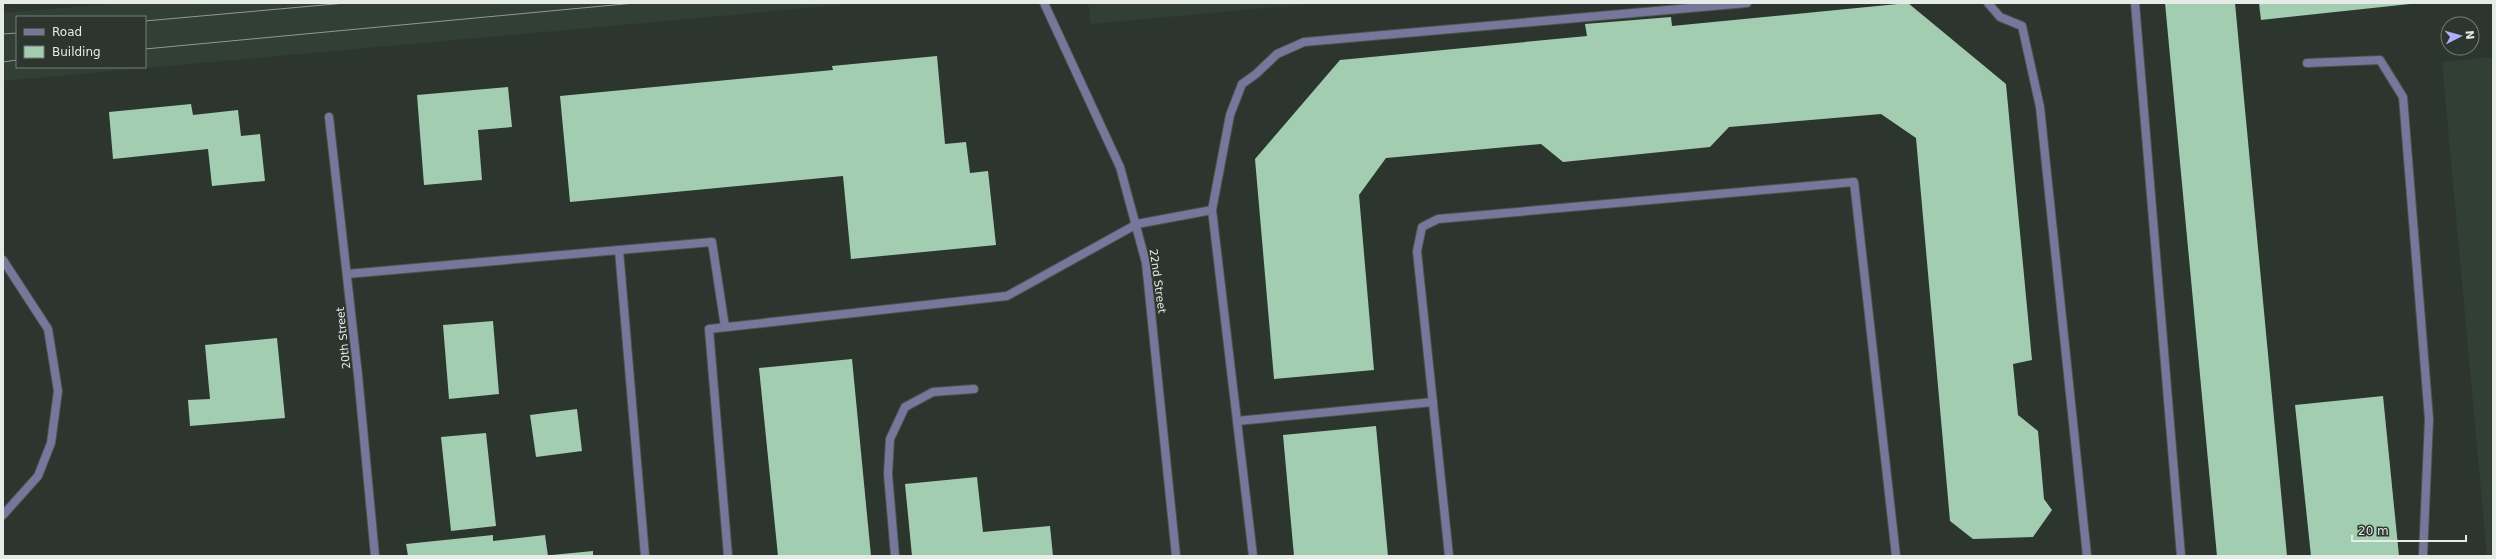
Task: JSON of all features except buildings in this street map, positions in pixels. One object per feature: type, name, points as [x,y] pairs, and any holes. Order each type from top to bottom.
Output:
[{"type":"street","name":"22nd Street","points":[[1044,3],[1120,167],[1137,224],[1146,263],[1176,556]]},
{"type":"street","points":[[1253,556],[1212,210],[1230,115],[1242,84],[1256,74],[1277,54],[1304,42],[1747,3]]},
{"type":"street","points":[[1988,3],[2000,17],[2022,26],[2040,107],[2087,556]]},
{"type":"street","points":[[2135,3],[2181,556]]},
{"type":"street","points":[[2307,63],[2380,60],[2403,97],[2429,419],[2423,556]]},
{"type":"street","name":"20th Street","points":[[329,117],[347,274],[375,556]]},
{"type":"street","points":[[1449,556],[1417,251],[1422,228],[1438,219],[1854,182],[1896,556]]},
{"type":"street","points":[[728,556],[709,329],[1007,296],[1137,224],[1212,210]]},
{"type":"street","points":[[347,274],[712,242],[725,327]]},
{"type":"street","points":[[620,250],[645,556]]},
{"type":"street","points":[[3,260],[48,329],[58,391],[51,443],[38,476],[3,515]]},
{"type":"street","points":[[895,556],[888,474],[890,439],[905,407],[933,392],[974,389]]},
{"type":"street","points":[[1237,421],[1433,402]]},
{"type":"shaded area","points":[[121,3],[862,3],[3,81],[3,13]]},
{"type":"shaded area","points":[[1088,3],[1321,3],[1091,24]]},
{"type":"shaded area","points":[[2493,57],[2493,556],[2487,556],[2442,62]]},
{"type":"tram line","points":[[146,21],[346,3]]},
{"type":"tram line","points":[[146,49],[635,3]]},
{"type":"tram line","points":[[3,34],[16,33]]},
{"type":"tram line","points":[[3,62],[16,60]]}]
